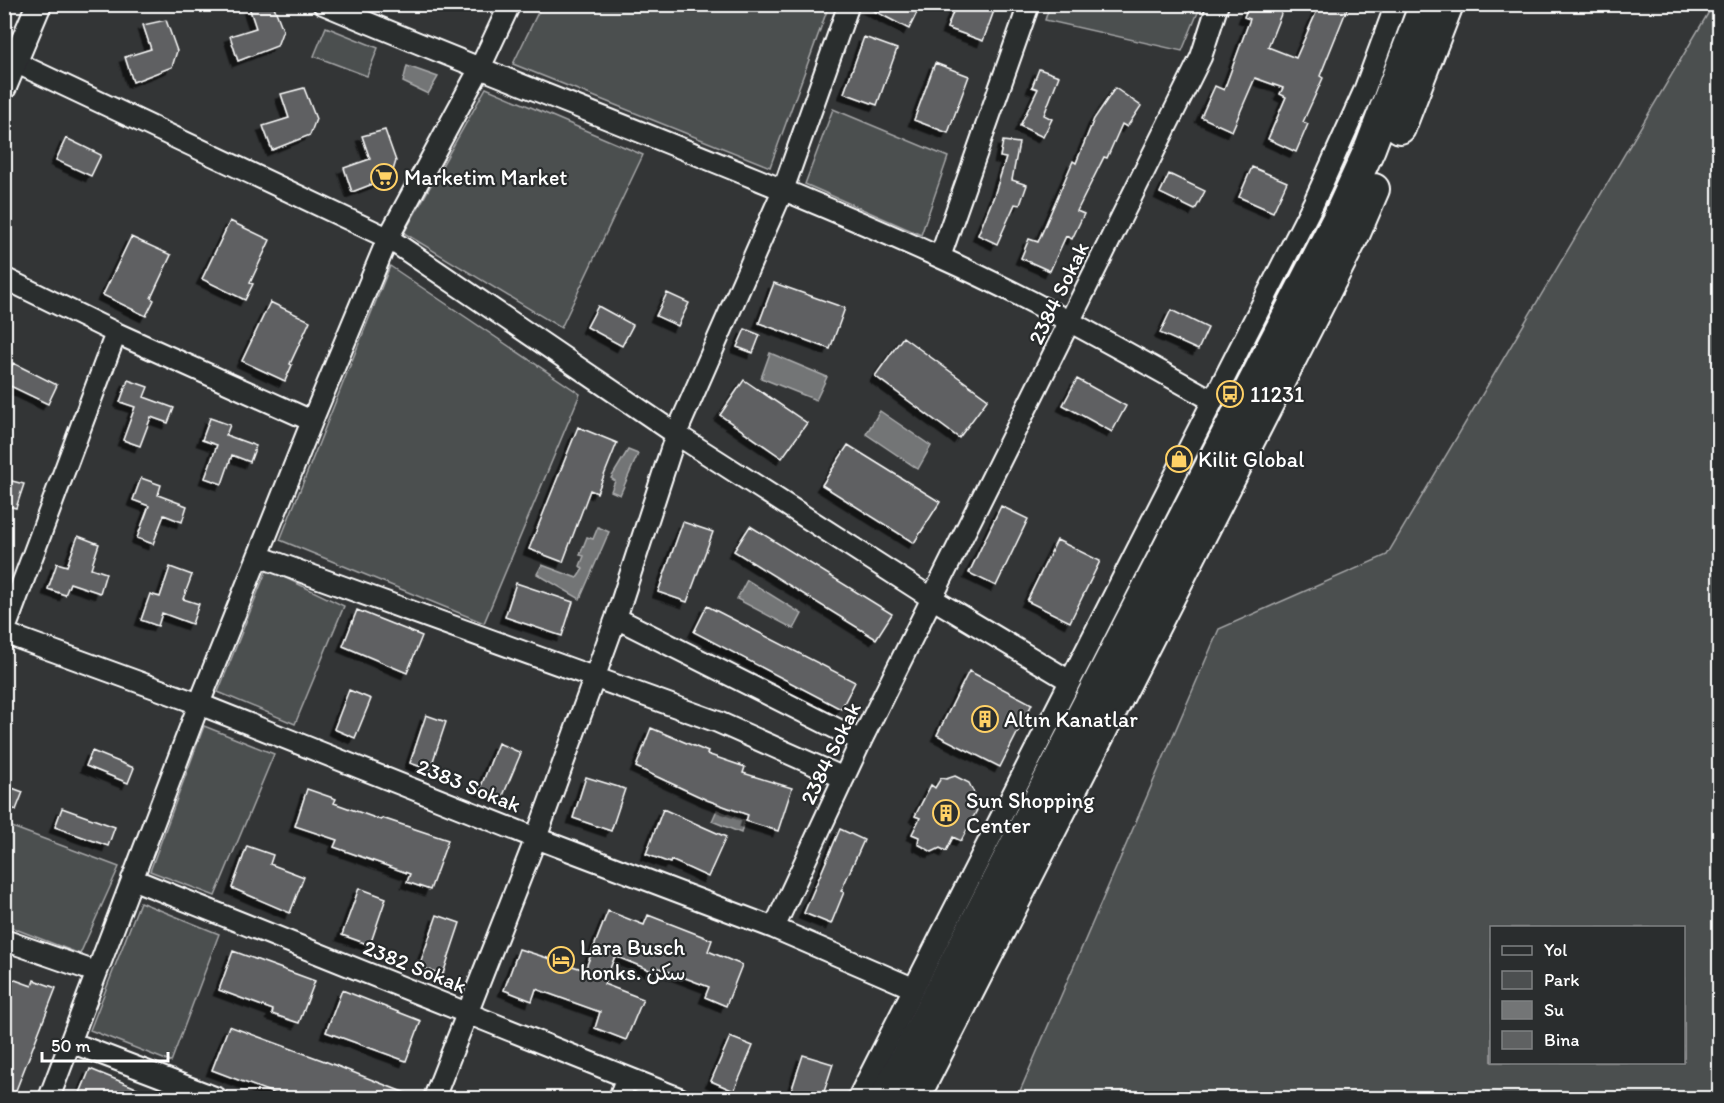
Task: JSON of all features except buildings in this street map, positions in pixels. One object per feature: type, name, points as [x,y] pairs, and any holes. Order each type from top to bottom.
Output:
[{"type":"main road","points":[[885,1098],[1337,220],[1370,148],[1425,4]]},
{"type":"main road","points":[[914,1098],[1354,233],[1390,154],[1448,4]]},
{"type":"street","points":[[4,87],[10,60],[39,4]]},
{"type":"street","points":[[323,4],[479,70],[783,190],[940,257],[1070,322],[1212,400]]},
{"type":"street","points":[[49,1098],[199,704],[388,238],[479,70],[510,4]]},
{"type":"street","points":[[434,1098],[536,838],[616,618],[676,434],[783,190],[849,4]]},
{"type":"street","points":[[940,257],[1029,4]]},
{"type":"street","name":"2384 Sokak","points":[[774,928],[861,741],[1201,57],[1218,4]]},
{"type":"street","points":[[858,1098],[1314,202],[1364,91],[1396,4]]},
{"type":"street","points":[[10,60],[388,238],[676,434],[933,599],[1070,681]]},
{"type":"street","points":[[4,278],[116,333],[312,422]]},
{"type":"street","points":[[4,633],[116,333]]},
{"type":"street","points":[[258,556],[718,722],[844,778]]},
{"type":"street","points":[[616,618],[861,741]]},
{"type":"street","name":"2383 Sokak","points":[[4,633],[199,704],[536,838],[774,928],[913,988]]},
{"type":"street","name":"2382 Sokak","points":[[132,879],[679,1098]]},
{"type":"street","points":[[4,940],[96,972]]},
{"type":"street","points":[[70,1042],[217,1098]]},
{"type":"street","points":[[619,1098],[626,1078]]},
{"type":"green space","points":[[542,4],[829,5],[770,167],[513,64]]},
{"type":"green space","points":[[1050,4],[1201,5],[1182,51],[1045,20]]},
{"type":"green space","points":[[1713,5],[1720,5],[1719,1098],[1017,1098],[1219,629],[1387,555]]},
{"type":"green space","points":[[326,27],[378,48],[367,76],[314,56]]},
{"type":"green space","points":[[486,88],[643,155],[561,328],[404,233]]},
{"type":"green space","points":[[833,109],[948,157],[921,235],[805,184]]},
{"type":"green space","points":[[390,266],[580,394],[484,623],[280,540]]},
{"type":"green space","points":[[267,569],[344,606],[295,724],[218,692]]},
{"type":"green space","points":[[204,726],[274,754],[215,896],[150,871]]},
{"type":"green space","points":[[4,824],[119,867],[80,954],[5,925]]},
{"type":"green space","points":[[140,902],[219,934],[171,1062],[90,1030]]},
{"type":"water","points":[[407,66],[438,77],[428,94],[403,82]]},
{"type":"water","points":[[770,353],[827,377],[816,400],[761,378]]},
{"type":"water","points":[[880,411],[931,446],[918,469],[866,434]]},
{"type":"water","points":[[628,450],[638,454],[620,495],[611,491],[615,481],[611,478]]},
{"type":"water","points":[[598,527],[609,532],[580,599],[537,574],[542,565],[577,578],[583,569],[580,566],[584,556],[580,555],[587,537],[593,539]]},
{"type":"water","points":[[747,580],[802,614],[794,629],[737,599]]},
{"type":"water","points":[[717,810],[744,821],[741,833],[712,821]]},
{"type":"place","name":"Marketim Market","points":[[384,177]]},
{"type":"place","name":"11231","points":[[1230,394]]},
{"type":"place","name":"Kilit Global","points":[[1179,459]]},
{"type":"place","name":"Altın Kanatlar","points":[[985,719]]},
{"type":"place","name":"Sun Shopping Center","points":[[946,813]]},
{"type":"place","name":"Lara Busch honks. سكن","points":[[561,960]]}]
